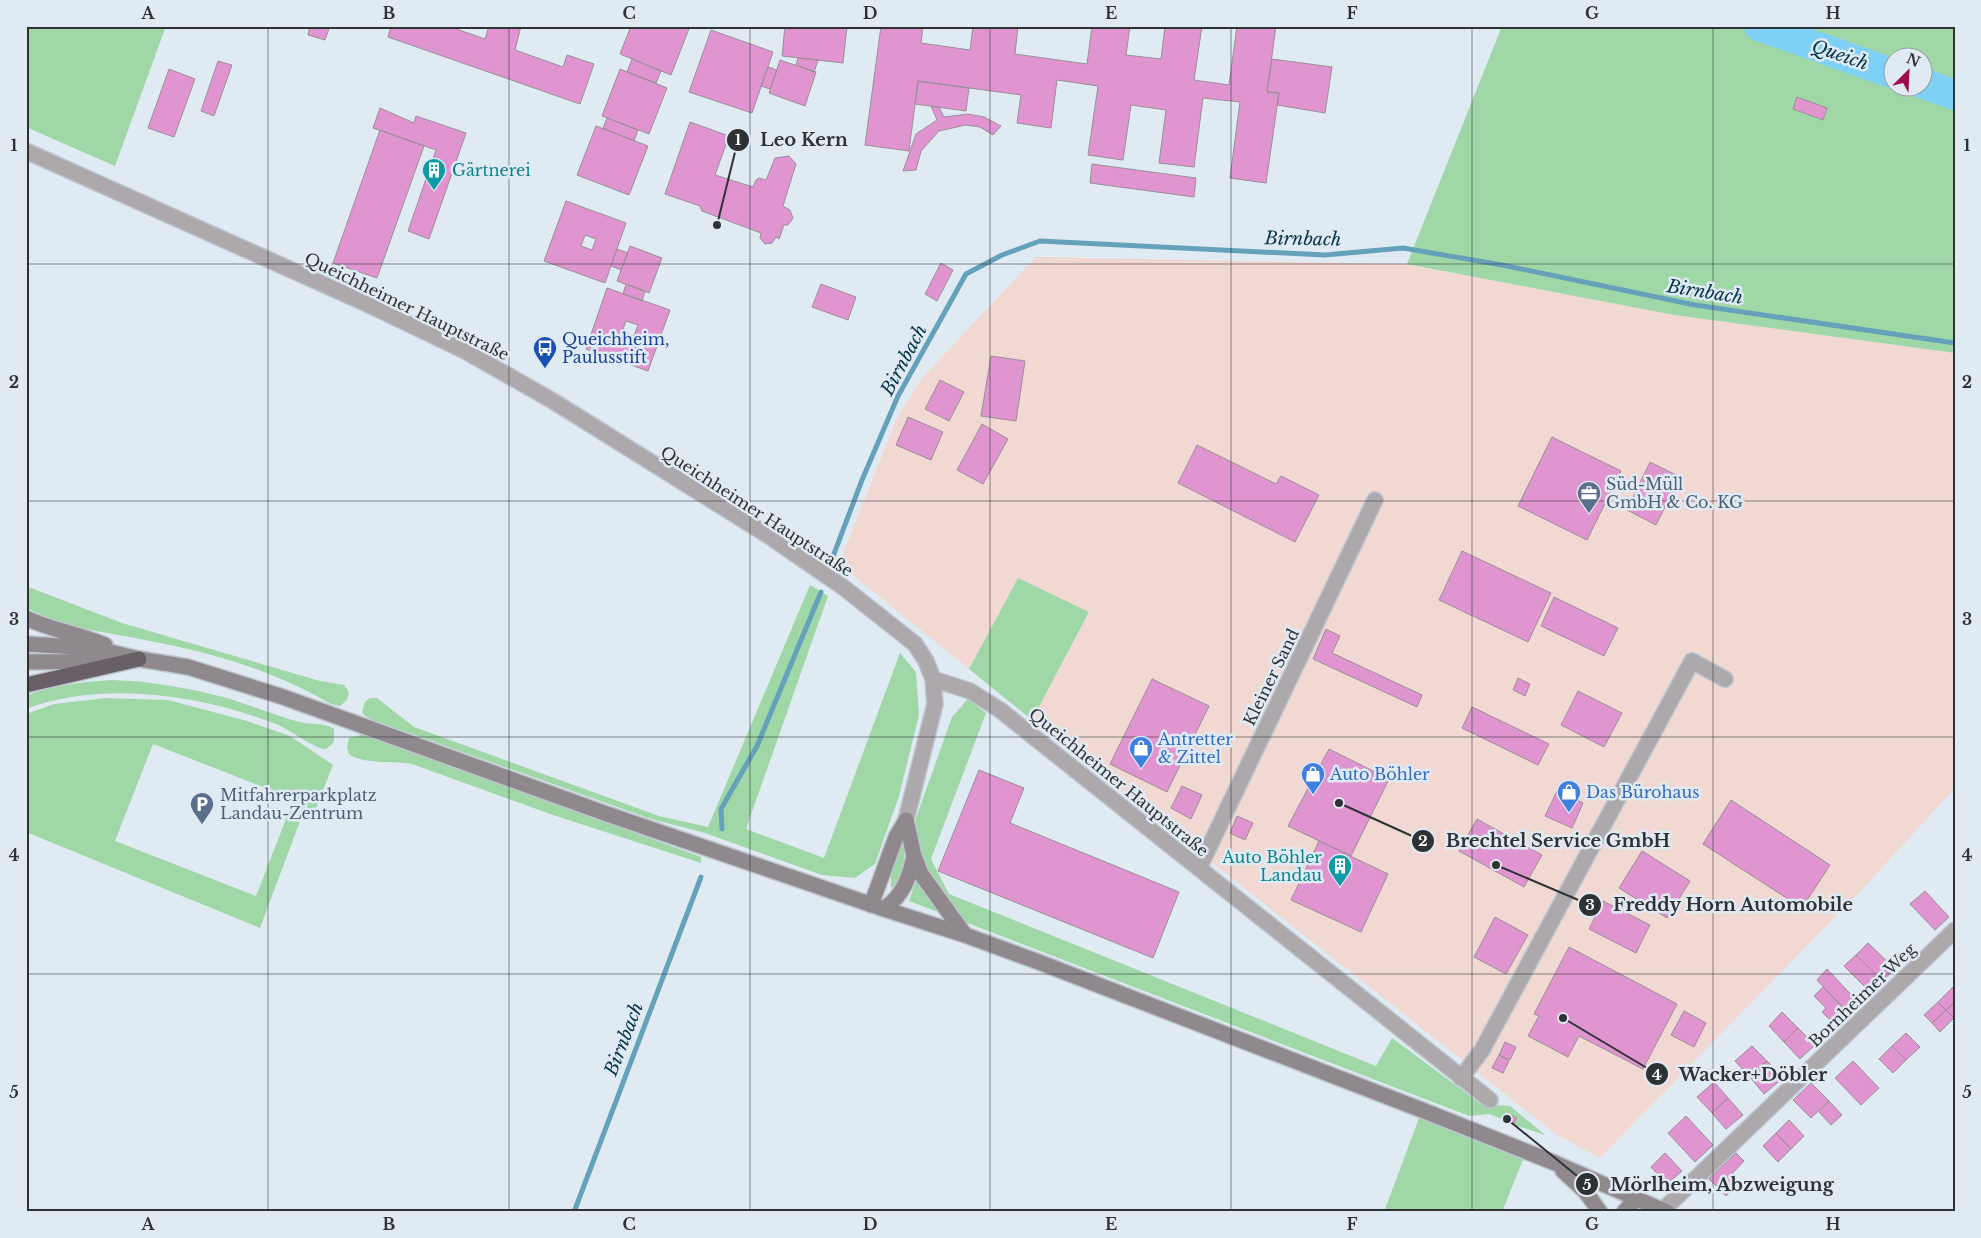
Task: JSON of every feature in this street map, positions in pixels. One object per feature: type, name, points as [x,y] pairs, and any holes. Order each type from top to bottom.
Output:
[{"type":"highway","points":[[26,685],[139,659]]},
{"type":"main road","points":[[26,618],[80,634],[139,659]]},
{"type":"main road","points":[[26,644],[94,648],[188,668],[233,680],[607,814],[877,907],[966,935],[1554,1163],[1664,1211]]},
{"type":"main road","points":[[26,662],[139,659]]},
{"type":"main road","points":[[877,907],[896,837],[906,820]]},
{"type":"main road","points":[[906,820],[914,856],[929,887],[966,935]]},
{"type":"main road","points":[[877,907],[900,896],[905,887],[914,856]]},
{"type":"main road","points":[[1554,1163],[1586,1191],[1600,1212]]},
{"type":"main road","points":[[1624,1212],[1637,1198]]},
{"type":"street","name":"Queichheimer Hauptstraße","points":[[26,151],[366,303],[506,373],[769,536],[843,586],[921,650],[934,679],[935,704],[906,820]]},
{"type":"street","name":"Kleiner Sand","points":[[1199,868],[1375,500]]},
{"type":"street","points":[[1461,1078],[1482,1050],[1692,661],[1726,680]]},
{"type":"street","name":"Queichheimer Hauptstraße","points":[[934,679],[970,691],[1000,710],[1490,1100]]},
{"type":"street","name":"Bornheimer Weg","points":[[1664,1211],[1955,930]]},
{"type":"shaded area","points":[[1036,257],[1407,264],[1674,315],[1955,353],[1955,788],[1870,881],[1600,1158],[1557,1135],[1032,720],[1089,613],[1018,578],[969,669],[839,564],[896,420],[922,378]]},
{"type":"green space","points":[[26,26],[166,26],[115,166],[26,127]]},
{"type":"green space","points":[[1502,26],[1955,26],[1955,353],[1674,315],[1407,264]]},
{"type":"green space","points":[[1018,578],[1089,612],[1032,720],[969,669]]},
{"type":"green space","points":[[810,585],[828,596],[746,829],[824,858],[900,653],[916,672],[919,715],[899,796],[875,864],[855,878],[822,875],[705,833],[651,819],[373,720],[362,712],[365,702],[370,698],[377,698],[414,727],[659,816],[708,827]]},
{"type":"green space","points":[[26,586],[122,623],[320,681],[344,685],[349,692],[347,700],[340,706],[331,704],[285,680],[238,663],[165,644],[81,628],[53,620],[26,607]]},
{"type":"green space","points":[[112,680],[156,683],[198,691],[227,698],[291,720],[326,725],[334,729],[334,742],[326,749],[322,749],[276,724],[247,714],[216,705],[152,695],[119,693],[87,695],[56,700],[26,709],[26,696],[36,692],[68,685]]},
{"type":"green space","points":[[106,698],[168,700],[247,721],[290,736],[333,765],[314,813],[292,804],[294,799],[153,744],[115,841],[256,896],[290,809],[300,821],[260,928],[26,832],[26,714],[54,704]]},
{"type":"green space","points":[[968,699],[986,713],[931,859],[949,894],[1376,1066],[1392,1038],[1481,1104],[1510,1106],[1545,1135],[1515,1125],[1518,1118],[1506,1112],[1502,1119],[1489,1114],[1469,1116],[952,917],[924,872],[915,844],[916,818],[952,717]]},
{"type":"green space","points":[[365,734],[701,857],[701,863],[553,815],[412,764],[369,761],[349,754],[347,747],[349,738]]},
{"type":"green space","points":[[901,845],[905,846],[903,868],[894,889],[891,887],[891,874]]},
{"type":"green space","points":[[917,878],[938,912],[909,901]]},
{"type":"green space","points":[[1422,1110],[1526,1152],[1502,1212],[1384,1212]]},
{"type":"building","points":[[310,26],[330,26],[325,40],[308,35]]},
{"type":"building","points":[[391,26],[448,26],[485,39],[489,26],[521,26],[515,50],[563,67],[567,55],[594,64],[580,104],[388,37]]},
{"type":"building","points":[[631,26],[690,26],[671,75],[620,54]]},
{"type":"building","points":[[785,26],[847,26],[843,63],[782,56]]},
{"type":"building","points":[[881,26],[923,26],[921,43],[970,50],[973,26],[1018,26],[1015,54],[1087,64],[1092,26],[1130,26],[1126,55],[1161,59],[1165,26],[1202,26],[1194,80],[1229,85],[1237,26],[1276,26],[1267,92],[1279,93],[1266,183],[1230,178],[1240,102],[1203,98],[1194,167],[1159,163],[1166,110],[1131,105],[1123,160],[1088,155],[1098,86],[1057,80],[1051,128],[1017,123],[1021,95],[918,81],[909,151],[865,145]]},
{"type":"building","points":[[711,30],[773,52],[752,113],[689,92]]},
{"type":"building","points":[[798,58],[818,60],[814,72],[796,65]]},
{"type":"building","points":[[632,59],[661,71],[656,83],[627,72]]},
{"type":"building","points":[[1272,59],[1332,67],[1325,113],[1277,105],[1279,93],[1267,92]]},
{"type":"building","points":[[780,60],[816,72],[805,106],[769,93]]},
{"type":"building","points":[[218,61],[232,65],[214,116],[201,111]]},
{"type":"building","points":[[768,67],[777,70],[770,89],[761,86]]},
{"type":"building","points":[[169,69],[195,79],[174,137],[148,128]]},
{"type":"building","points":[[620,69],[667,88],[649,134],[602,116]]},
{"type":"building","points":[[918,81],[969,88],[966,111],[915,104]]},
{"type":"building","points":[[1797,97],[1827,108],[1823,120],[1793,109]]},
{"type":"building","points":[[931,106],[939,107],[944,117],[968,114],[984,117],[1001,126],[993,135],[980,127],[966,125],[939,131],[921,151],[916,170],[903,171],[916,134],[937,120]]},
{"type":"building","name":"Gärtnerei","points":[[380,108],[414,123],[416,116],[466,133],[429,239],[408,231],[436,150],[373,128]]},
{"type":"building","points":[[607,118],[638,130],[634,141],[603,128]]},
{"type":"building","points":[[690,122],[729,136],[715,175],[753,187],[759,178],[766,180],[775,158],[789,156],[796,164],[783,206],[790,210],[793,218],[788,225],[784,225],[779,239],[776,237],[772,243],[765,244],[760,238],[761,233],[702,211],[700,206],[665,194]]},
{"type":"building","points":[[596,126],[648,146],[629,195],[577,175]]},
{"type":"building","points":[[380,130],[424,146],[377,278],[333,263]]},
{"type":"building","points":[[1092,164],[1196,178],[1194,197],[1090,183]]},
{"type":"building","points":[[566,201],[626,223],[605,283],[544,261]],"holes":[[[585,235],[596,239],[592,250],[581,246]]]},
{"type":"building","points":[[630,246],[662,258],[649,293],[617,281]]},
{"type":"building","points":[[617,249],[628,253],[621,270],[611,266]]},
{"type":"building","points":[[941,263],[953,270],[937,301],[925,294]]},
{"type":"building","points":[[626,284],[645,291],[642,301],[623,294]]},
{"type":"building","points":[[821,284],[856,297],[848,320],[812,307]]},
{"type":"building","points":[[607,288],[670,310],[648,371],[586,349]],"holes":[[[626,321],[638,325],[634,336],[622,332]]]},
{"type":"building","points":[[991,356],[1025,361],[1016,421],[981,416]]},
{"type":"building","points":[[940,380],[964,392],[949,421],[925,409]]},
{"type":"building","points":[[908,417],[943,432],[931,460],[896,445]]},
{"type":"building","points":[[982,424],[1008,439],[983,484],[957,470]]},
{"type":"building","points":[[1552,437],[1621,471],[1587,540],[1518,506]]},
{"type":"building","points":[[1197,445],[1276,484],[1281,476],[1319,495],[1295,542],[1178,483]]},
{"type":"building","points":[[1650,462],[1680,477],[1656,525],[1627,510]]},
{"type":"building","points":[[1462,551],[1551,593],[1528,642],[1439,600]]},
{"type":"building","points":[[1554,597],[1618,628],[1604,656],[1541,626]]},
{"type":"building","points":[[1326,629],[1340,636],[1332,653],[1422,695],[1417,707],[1313,659]]},
{"type":"building","points":[[1518,678],[1530,684],[1525,696],[1513,690]]},
{"type":"building","points":[[1152,679],[1209,706],[1167,792],[1110,764]]},
{"type":"building","points":[[1578,691],[1622,713],[1604,747],[1561,725]]},
{"type":"building","points":[[1472,707],[1549,744],[1538,765],[1462,728]]},
{"type":"building","points":[[1329,749],[1389,779],[1351,856],[1288,826]]},
{"type":"building","points":[[979,770],[1024,788],[1010,823],[1179,892],[1153,958],[938,871]]},
{"type":"building","points":[[1182,786],[1202,795],[1191,819],[1171,808]]},
{"type":"building","points":[[1557,791],[1583,803],[1572,828],[1545,816]]},
{"type":"building","points":[[1731,800],[1830,865],[1802,908],[1703,844]]},
{"type":"building","points":[[1237,816],[1253,823],[1245,840],[1230,833]]},
{"type":"building","points":[[1477,819],[1542,855],[1524,887],[1459,851]]},
{"type":"building","name":"Auto Böhler Landau","points":[[1319,841],[1388,874],[1361,932],[1291,900]]},
{"type":"building","points":[[1642,851],[1690,881],[1667,918],[1619,888]]},
{"type":"building","points":[[1925,891],[1949,917],[1935,930],[1910,904]]},
{"type":"building","points":[[1603,901],[1650,925],[1636,953],[1589,929]]},
{"type":"building","points":[[1495,917],[1528,935],[1506,974],[1474,957]]},
{"type":"building","points":[[1868,943],[1895,969],[1882,981],[1856,955]]},
{"type":"building","points":[[1569,947],[1677,1004],[1643,1069],[1579,1036],[1568,1057],[1528,1036],[1539,1016],[1534,1014]]},
{"type":"building","points":[[1856,955],[1882,981],[1871,993],[1844,966]]},
{"type":"building","points":[[1827,969],[1860,1004],[1849,1014],[1817,980]]},
{"type":"building","points":[[1823,987],[1849,1014],[1836,1026],[1822,1012],[1826,1008],[1814,996]]},
{"type":"building","points":[[1953,987],[1955,1002],[1946,1010],[1938,1002]]},
{"type":"building","points":[[1938,1002],[1946,1010],[1932,1023],[1924,1015]]},
{"type":"building","points":[[1955,1002],[1955,1018],[1954,1018],[1946,1010]]},
{"type":"building","points":[[1946,1010],[1954,1018],[1940,1032],[1932,1023]]},
{"type":"building","points":[[1684,1011],[1706,1023],[1694,1047],[1671,1035]]},
{"type":"building","points":[[1782,1012],[1798,1028],[1784,1042],[1769,1026]]},
{"type":"building","points":[[1798,1028],[1815,1045],[1800,1059],[1784,1042]]},
{"type":"building","points":[[1906,1033],[1920,1047],[1906,1060],[1892,1046]]},
{"type":"building","points":[[1505,1042],[1516,1047],[1510,1060],[1499,1055]]},
{"type":"building","points":[[1752,1046],[1767,1061],[1749,1076],[1735,1061]]},
{"type":"building","points":[[1892,1046],[1906,1060],[1893,1073],[1879,1059]]},
{"type":"building","points":[[1499,1055],[1509,1061],[1503,1073],[1492,1068]]},
{"type":"building","points":[[1767,1061],[1783,1078],[1764,1094],[1749,1076]]},
{"type":"building","points":[[1853,1061],[1879,1088],[1861,1105],[1835,1078]]},
{"type":"building","points":[[1714,1082],[1728,1098],[1712,1113],[1697,1097]]},
{"type":"building","points":[[1811,1083],[1829,1101],[1811,1118],[1793,1100]]},
{"type":"building","points":[[1728,1098],[1743,1115],[1726,1129],[1712,1113]]},
{"type":"building","points":[[1829,1101],[1842,1115],[1831,1125],[1819,1112]]},
{"type":"building","points":[[1506,1113],[1517,1118],[1514,1125],[1503,1120]]},
{"type":"building","points":[[1686,1116],[1713,1145],[1695,1162],[1668,1133]]},
{"type":"building","points":[[1789,1120],[1804,1136],[1791,1149],[1776,1133]]},
{"type":"building","points":[[1776,1133],[1791,1149],[1778,1162],[1763,1146]]},
{"type":"building","points":[[1665,1153],[1682,1171],[1667,1184],[1651,1167]]},
{"type":"building","points":[[1736,1153],[1744,1161],[1730,1176],[1737,1184],[1726,1196],[1709,1179]]},
{"type":"waterway","name":"Queich","points":[[1759,26],[1884,70]]},
{"type":"waterway","name":"Queich","points":[[1934,88],[1955,95]]},
{"type":"waterway","name":"Birnbach","points":[[832,559],[862,480],[898,396],[966,274],[1002,255],[1040,241],[1325,255],[1403,248],[1502,265],[1695,305],[1955,343]]},
{"type":"waterway","name":"Birnbach","points":[[722,829],[721,809],[757,746],[821,592]]},
{"type":"waterway","name":"Birnbach","points":[[574,1212],[701,877]]},
{"type":"place","name":"Gärtnerei","points":[[434,191]]},
{"type":"place","name":"Leo Kern","points":[[717,225]]},
{"type":"place","name":"Queichheim, Paulusstift","points":[[545,369]]},
{"type":"place","name":"Süd-Müll GmbH & Co. KG","points":[[1589,514]]},
{"type":"place","name":"Antretter & Zittel","points":[[1141,769]]},
{"type":"place","name":"Auto Böhler","points":[[1313,795]]},
{"type":"place","name":"Brechtel Service GmbH","points":[[1339,803]]},
{"type":"place","name":"Das Bürohaus","points":[[1569,813]]},
{"type":"place","name":"Mitfahrerparkplatz Landau-Zentrum","points":[[202,825]]},
{"type":"place","name":"Freddy Horn Automobile","points":[[1496,865]]},
{"type":"place","name":"Auto Böhler Landau","points":[[1340,887]]},
{"type":"place","name":"Wacker+Döbler","points":[[1563,1018]]},
{"type":"place","name":"Mörlheim, Abzweigung","points":[[1507,1119]]}]
